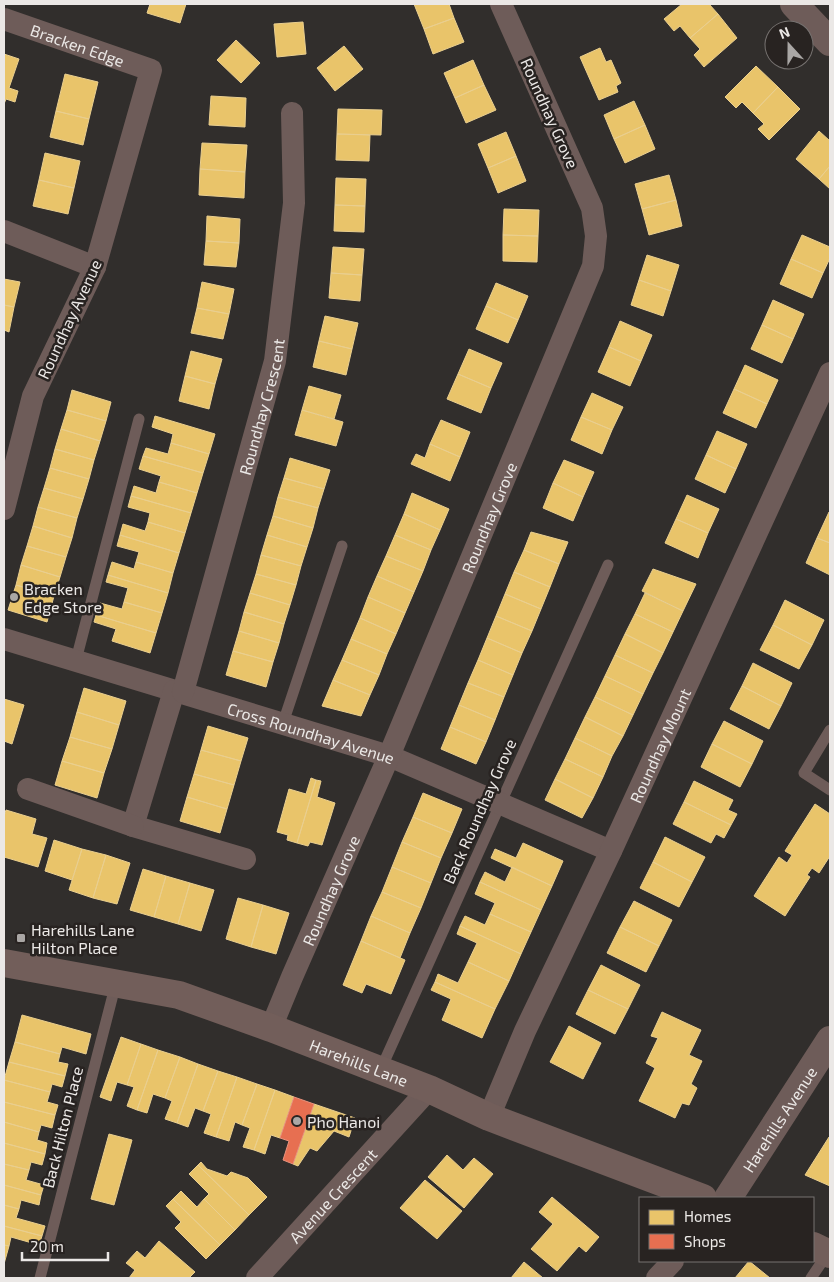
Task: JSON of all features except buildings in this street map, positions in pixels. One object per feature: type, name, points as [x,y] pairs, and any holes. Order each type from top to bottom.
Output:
[{"type":"main road","name":"Harehills Lane","points":[[4,963],[179,995],[429,1089],[489,1117],[700,1197]]},
{"type":"street","name":"Roundhay Grove","points":[[271,1028],[389,756],[593,266],[596,236],[592,208],[501,4]]},
{"type":"street","points":[[794,4],[830,42]]},
{"type":"street","name":"Bracken Edge","points":[[4,19],[151,70]]},
{"type":"street","name":"Roundhay Avenue","points":[[4,509],[34,396],[95,268],[151,70]]},
{"type":"street","name":"Roundhay Crescent","points":[[133,826],[179,691],[275,361],[294,203],[292,113]]},
{"type":"street","points":[[4,231],[95,268]]},
{"type":"street","name":"Roundhay Mount","points":[[489,1117],[525,1031],[611,851],[830,373]]},
{"type":"street","name":"Cross Roundhay Avenue","points":[[4,639],[389,756],[611,851]]},
{"type":"street","points":[[28,789],[133,826],[245,859]]},
{"type":"street","name":"Harehills Avenue","points":[[729,1197],[830,1040]]},
{"type":"street","name":"Avenue Crescent","points":[[257,1278],[429,1089]]},
{"type":"street","points":[[657,1278],[672,1262]]},
{"type":"lane","points":[[76,660],[139,419]]},
{"type":"lane","points":[[283,723],[342,546]]},
{"type":"lane","name":"Back Roundhay Grove","points":[[380,1071],[608,565]]},
{"type":"lane","points":[[830,730],[804,774],[830,790]]},
{"type":"lane","name":"Back Hilton Place","points":[[40,1278],[116,983]]},
{"type":"lane","points":[[811,1278],[824,1251]]},
{"type":"place","name":"Bracken Edge Store","points":[[14,597]]},
{"type":"place","name":"Harehills Lane Hilton Place","points":[[21,938]]},
{"type":"place","name":"Pho Hanoi","points":[[297,1121]]}]
